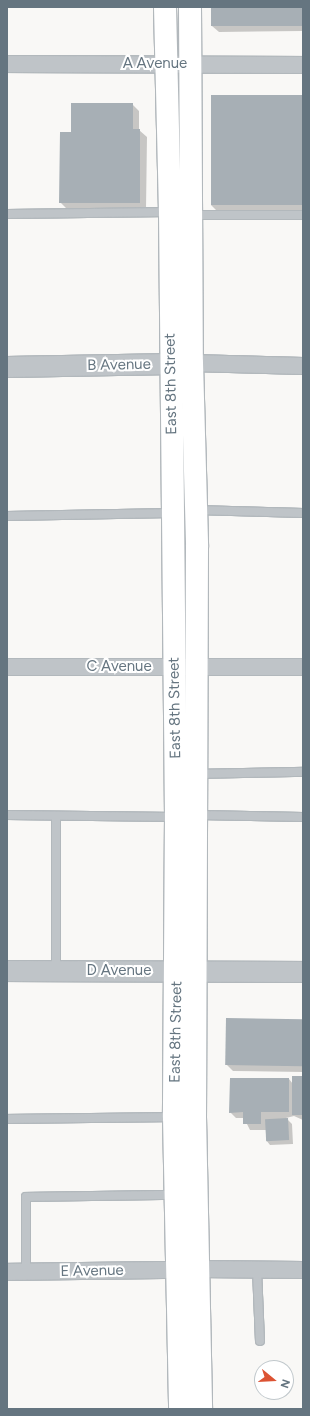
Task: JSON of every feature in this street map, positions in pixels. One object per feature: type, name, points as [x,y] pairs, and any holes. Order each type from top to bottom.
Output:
[{"type":"main road","name":"East 8th Street","points":[[165,7],[168,64],[181,213]]},
{"type":"main road","name":"East 8th Street","points":[[180,1409],[187,1269],[186,816],[174,666],[173,513],[181,364],[181,213],[190,64],[190,7]]},
{"type":"main road","name":"East 8th Street","points":[[181,364],[196,510],[195,774],[186,816]]},
{"type":"main road","name":"East 8th Street","points":[[186,972],[174,1117],[176,1195],[187,1269],[201,1409]]},
{"type":"street","name":"A Avenue","points":[[7,64],[303,65]]},
{"type":"street","name":"B Avenue","points":[[7,367],[181,364],[303,366]]},
{"type":"street","name":"C Avenue","points":[[7,667],[303,667]]},
{"type":"street","name":"D Avenue","points":[[7,971],[303,972]]},
{"type":"street","name":"E Avenue","points":[[7,1272],[187,1269],[303,1270]]},
{"type":"lane","points":[[7,214],[181,213],[303,215]]},
{"type":"lane","points":[[196,510],[303,513]]},
{"type":"lane","points":[[7,516],[173,513]]},
{"type":"lane","points":[[195,774],[303,772]]},
{"type":"lane","points":[[7,815],[303,817]]},
{"type":"lane","points":[[56,816],[56,971]]},
{"type":"lane","points":[[7,1119],[174,1117]]},
{"type":"lane","points":[[26,1272],[26,1197],[176,1195]]},
{"type":"lane","points":[[256,1270],[260,1341]]},
{"type":"building","points":[[211,7],[303,7],[303,26],[211,26]]},
{"type":"building","points":[[211,95],[303,95],[303,205],[211,205]]},
{"type":"building","points":[[71,103],[133,103],[133,129],[140,129],[140,203],[59,203],[60,132],[71,132]]},
{"type":"building","points":[[226,1018],[303,1019],[302,1066],[225,1065]]},
{"type":"building","points":[[292,1076],[303,1076],[303,1115],[292,1115]]},
{"type":"building","points":[[230,1078],[289,1078],[289,1112],[261,1112],[261,1124],[243,1124],[243,1112],[229,1113]]},
{"type":"building","points":[[288,1118],[289,1140],[266,1141],[265,1119]]}]
